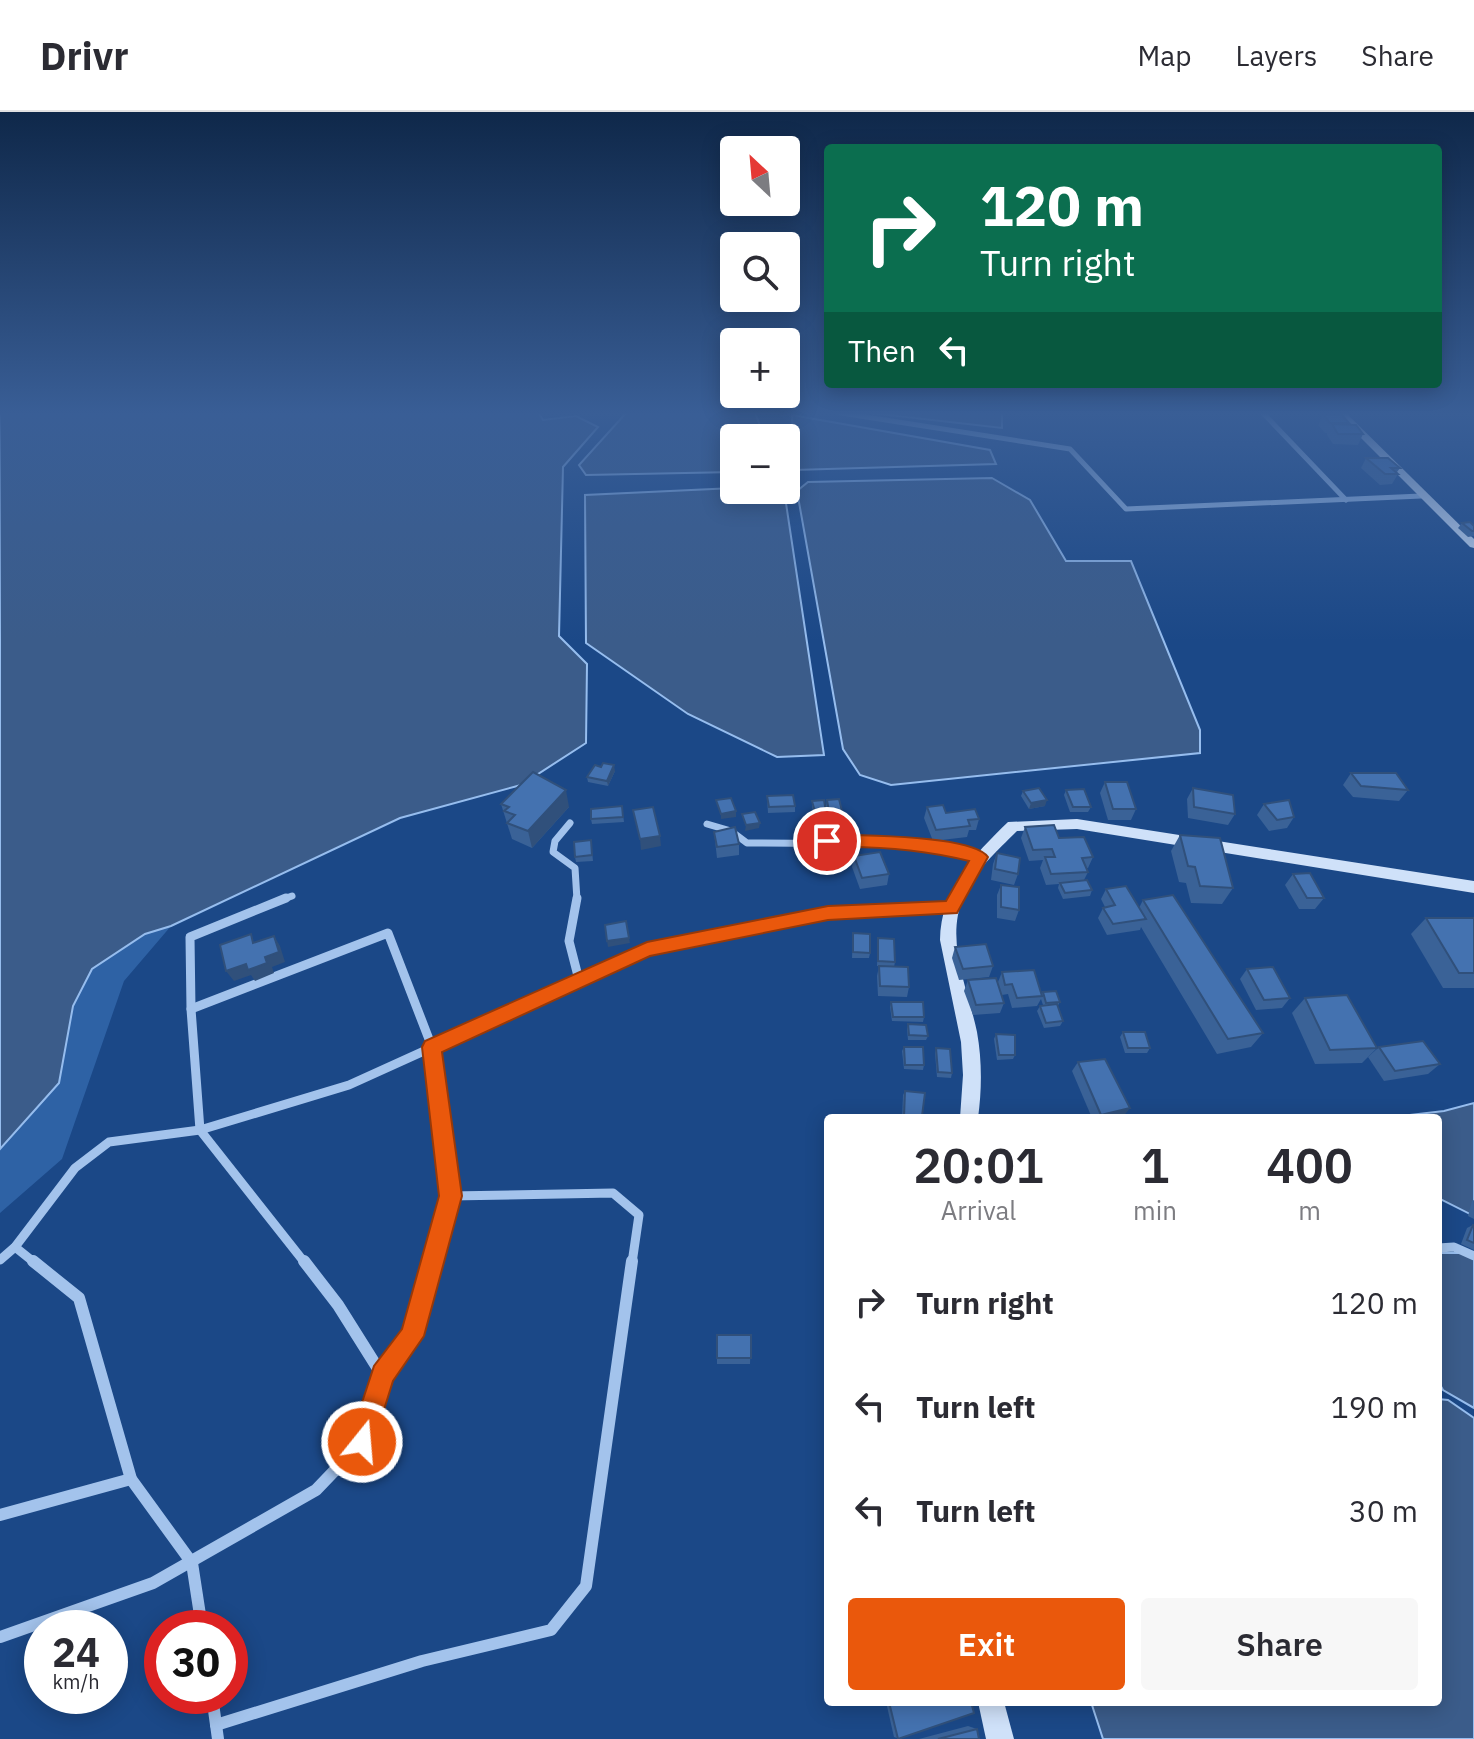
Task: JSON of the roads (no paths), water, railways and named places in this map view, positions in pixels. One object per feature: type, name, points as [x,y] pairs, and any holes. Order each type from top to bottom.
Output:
[{"type":"street","points":[[1107,489],[1126,509],[1421,496]]},
{"type":"street","points":[[1335,489],[1346,500]]},
{"type":"street","points":[[1414,489],[1474,545]]},
{"type":"street","points":[[570,823],[555,841],[553,852],[575,868],[577,899],[569,941],[579,980]]},
{"type":"street","points":[[707,824],[731,831],[747,843],[884,841],[932,846],[980,857]]},
{"type":"street","points":[[970,1114],[972,1095],[968,1035],[948,944],[951,908],[980,857],[1013,826],[1077,824],[1474,887]]},
{"type":"street","points":[[292,896],[190,937],[191,1009],[200,1130],[338,1305],[382,1375]]},
{"type":"street","points":[[0,1260],[15,1247],[75,1168],[109,1142],[200,1130],[349,1085],[647,950],[828,913],[951,908]]},
{"type":"street","points":[[0,1637],[153,1583],[316,1490],[362,1442],[382,1375],[412,1336],[450,1196],[432,1047],[388,933],[191,1009]]},
{"type":"street","points":[[217,1732],[422,1661],[551,1630],[586,1586],[639,1215],[613,1193],[450,1196]]},
{"type":"street","points":[[15,1247],[79,1298],[131,1479],[192,1563],[199,1610]]},
{"type":"street","points":[[1442,1248],[1454,1247],[1474,1256]]},
{"type":"street","points":[[0,1515],[131,1479]]},
{"type":"street","points":[[992,1706],[1000,1739]]}]
